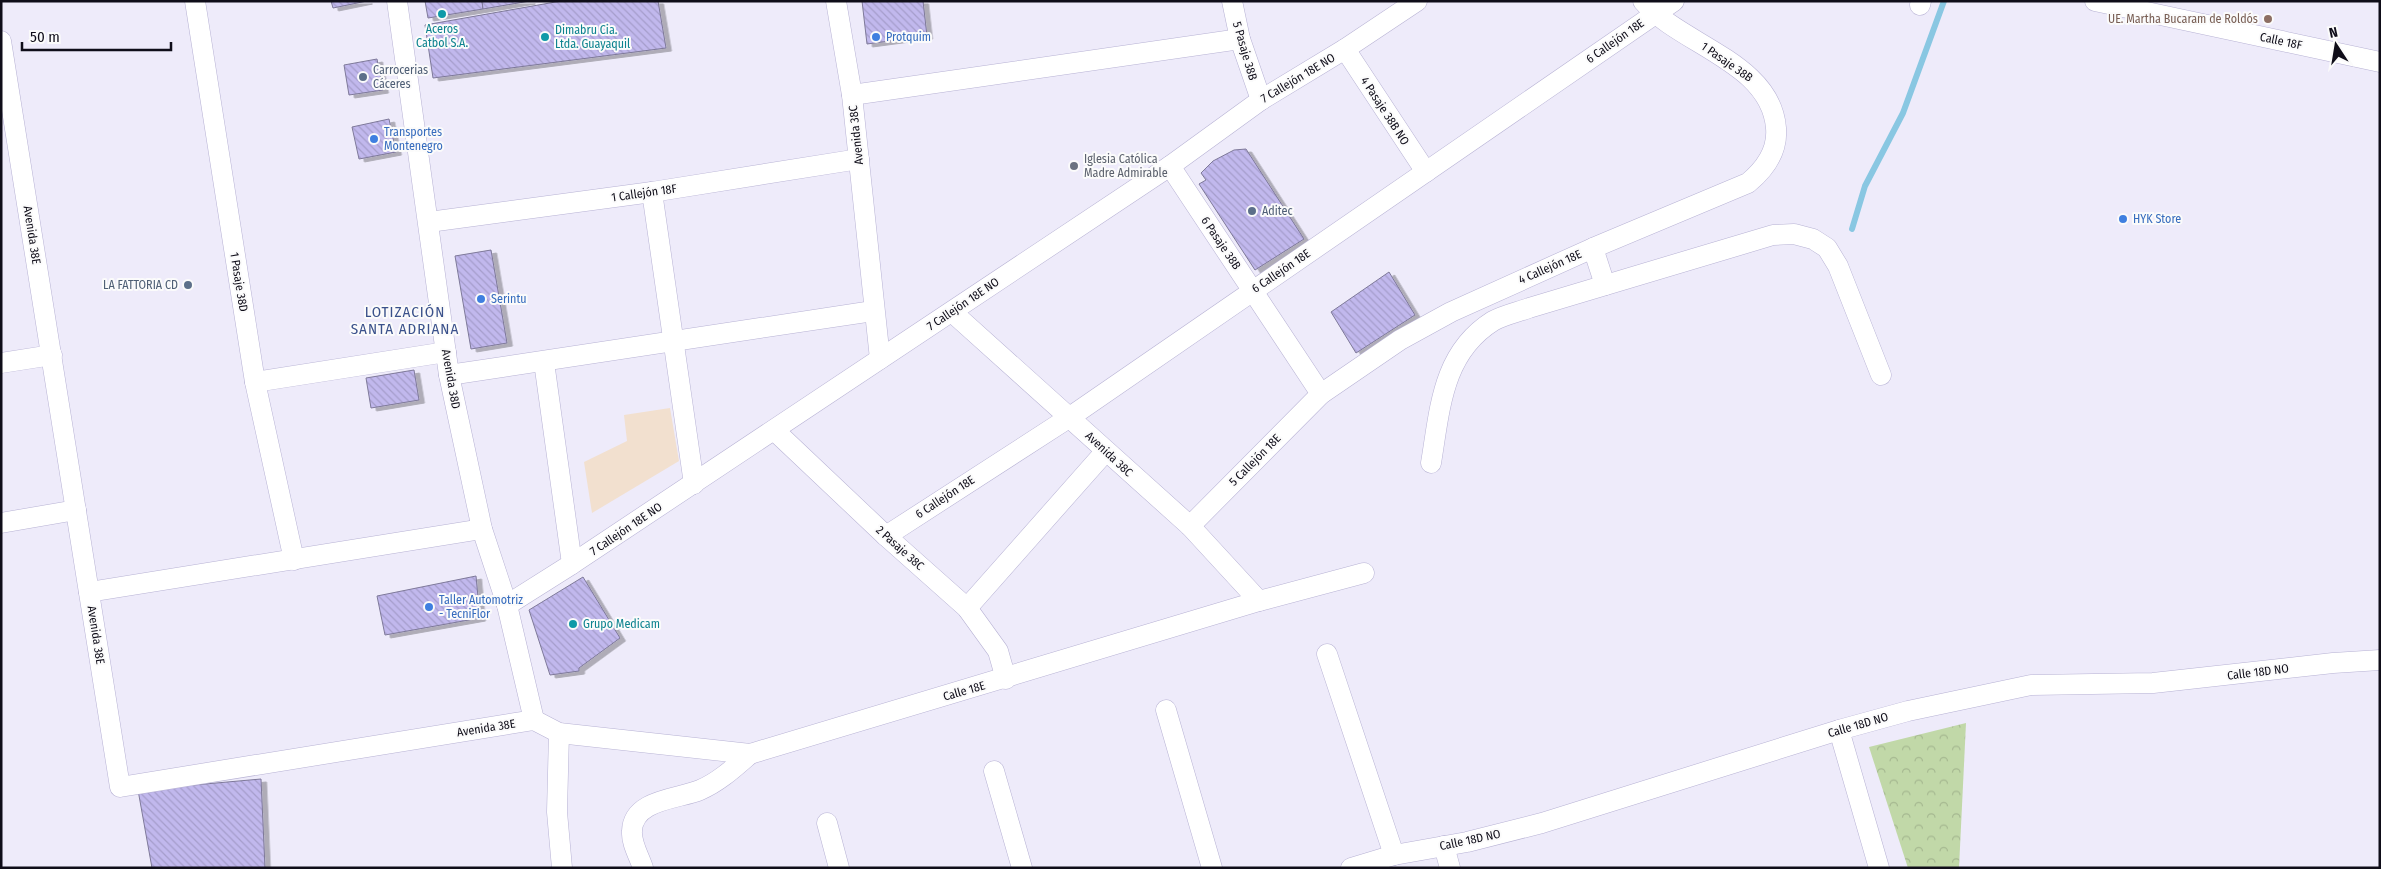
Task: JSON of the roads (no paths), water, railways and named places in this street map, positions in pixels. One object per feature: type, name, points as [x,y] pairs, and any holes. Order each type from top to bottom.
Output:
[{"type":"street","name":"1 Pasaje 38D","points":[[195,1],[254,382],[294,560]]},
{"type":"street","name":"Avenida 38D","points":[[397,1],[449,375],[482,529],[507,605],[534,720]]},
{"type":"street","name":"Avenida 38C","points":[[836,1],[852,95],[873,311],[880,359]]},
{"type":"street","name":"5 Pasaje 38B","points":[[1232,1],[1240,40],[1261,100]]},
{"type":"street","name":"7 Callejón 18E NO","points":[[507,605],[694,484],[1170,166],[1261,100],[1345,50],[1417,1]]},
{"type":"street","name":"6 Callejón 18E","points":[[886,536],[1070,417],[1426,172],[1648,8],[1674,1]]},
{"type":"street","name":"Calle 18F","points":[[2095,1],[2380,62]]},
{"type":"street","name":"1 Pasaje 38B","points":[[1648,8],[1704,45],[1759,85],[1771,103],[1776,117],[1775,145]]},
{"type":"street","points":[[852,95],[1240,40]]},
{"type":"street","name":"Avenida 38E","points":[[1,42],[4,76],[52,355],[120,787],[534,720]]},
{"type":"street","name":"4 Pasaje 38B NO","points":[[1345,50],[1426,172]]},
{"type":"street","name":"4 Callejón 18E","points":[[1321,394],[1400,340],[1451,312],[1593,248],[1748,184],[1762,171],[1775,145]]},
{"type":"street","name":"1 Callejón 18F","points":[[429,222],[652,192],[859,158]]},
{"type":"street","name":"6 Pasaje 38B","points":[[1170,166],[1321,394]]},
{"type":"street","points":[[652,192],[694,484]]},
{"type":"street","points":[[1431,463],[1441,400],[1450,368],[1469,340],[1494,321],[1529,308],[1774,235],[1794,234],[1813,239],[1827,248],[1838,266],[1881,375]]},
{"type":"street","points":[[1593,248],[1605,285]]},
{"type":"street","points":[[449,375],[873,311]]},
{"type":"street","name":"Avenida 38C","points":[[952,312],[1070,417],[1105,452],[1190,526],[1259,601]]},
{"type":"street","points":[[1451,312],[1469,340]]},
{"type":"street","points":[[254,382],[446,352]]},
{"type":"street","points":[[1,363],[52,355]]},
{"type":"street","points":[[544,362],[572,564]]},
{"type":"street","name":"5 Callejón 18E","points":[[1190,526],[1321,394]]},
{"type":"street","name":"2 Pasaje 38C","points":[[774,430],[886,536],[967,608],[998,651],[1006,679]]},
{"type":"street","points":[[967,608],[1105,452]]},
{"type":"street","points":[[1,523],[76,510]]},
{"type":"street","points":[[89,592],[482,529]]},
{"type":"street","name":"Calle 18E","points":[[558,733],[750,754],[1006,679],[1259,601],[1364,573]]},
{"type":"street","points":[[1327,654],[1394,856]]},
{"type":"street","name":"Calle 18D NO","points":[[1351,868],[1394,856],[1542,823],[1839,730],[1908,711],[2031,685],[2153,683],[2333,663],[2380,660]]},
{"type":"street","points":[[1166,710],[1212,868]]},
{"type":"street","points":[[534,720],[558,733],[557,812],[562,868]]},
{"type":"street","points":[[1839,730],[1879,868]]},
{"type":"street","points":[[643,868],[634,844],[632,830],[636,817],[646,808],[653,805],[700,790],[724,776],[750,754]]},
{"type":"street","points":[[994,771],[1022,868]]},
{"type":"street","points":[[826,823],[839,868]]},
{"type":"street","points":[[1444,846],[1450,868]]},
{"type":"waterway","points":[[1852,229],[1865,186],[1903,113],[1944,1]]},
{"type":"place","name":"Aceros Catbol S.A.","points":[[442,14]]},
{"type":"place","name":"UE. Martha Bucaram de Roldós","points":[[2268,19]]},
{"type":"place","name":"Dimabru Cia. Ltda. Guayaquil","points":[[545,37]]},
{"type":"place","name":"Protquim","points":[[876,37]]},
{"type":"place","name":"Carrocerias Cáceres","points":[[363,77]]},
{"type":"place","name":"Transportes Montenegro","points":[[374,139]]},
{"type":"place","name":"Iglesia Católica Madre Admirable","points":[[1074,166]]},
{"type":"place","name":"Aditec","points":[[1252,211]]},
{"type":"place","name":"HYK Store","points":[[2123,219]]},
{"type":"place","name":"LA FATTORIA CD","points":[[188,285]]},
{"type":"place","name":"Serintu","points":[[481,299]]},
{"type":"place","name":"Taller Automotriz - TecniFlor","points":[[429,607]]},
{"type":"place","name":"Grupo Medicam","points":[[573,624]]},
{"type":"district","name":"LOTIZACIÓN SANTA ADRIANA","points":[[405,320]]}]
